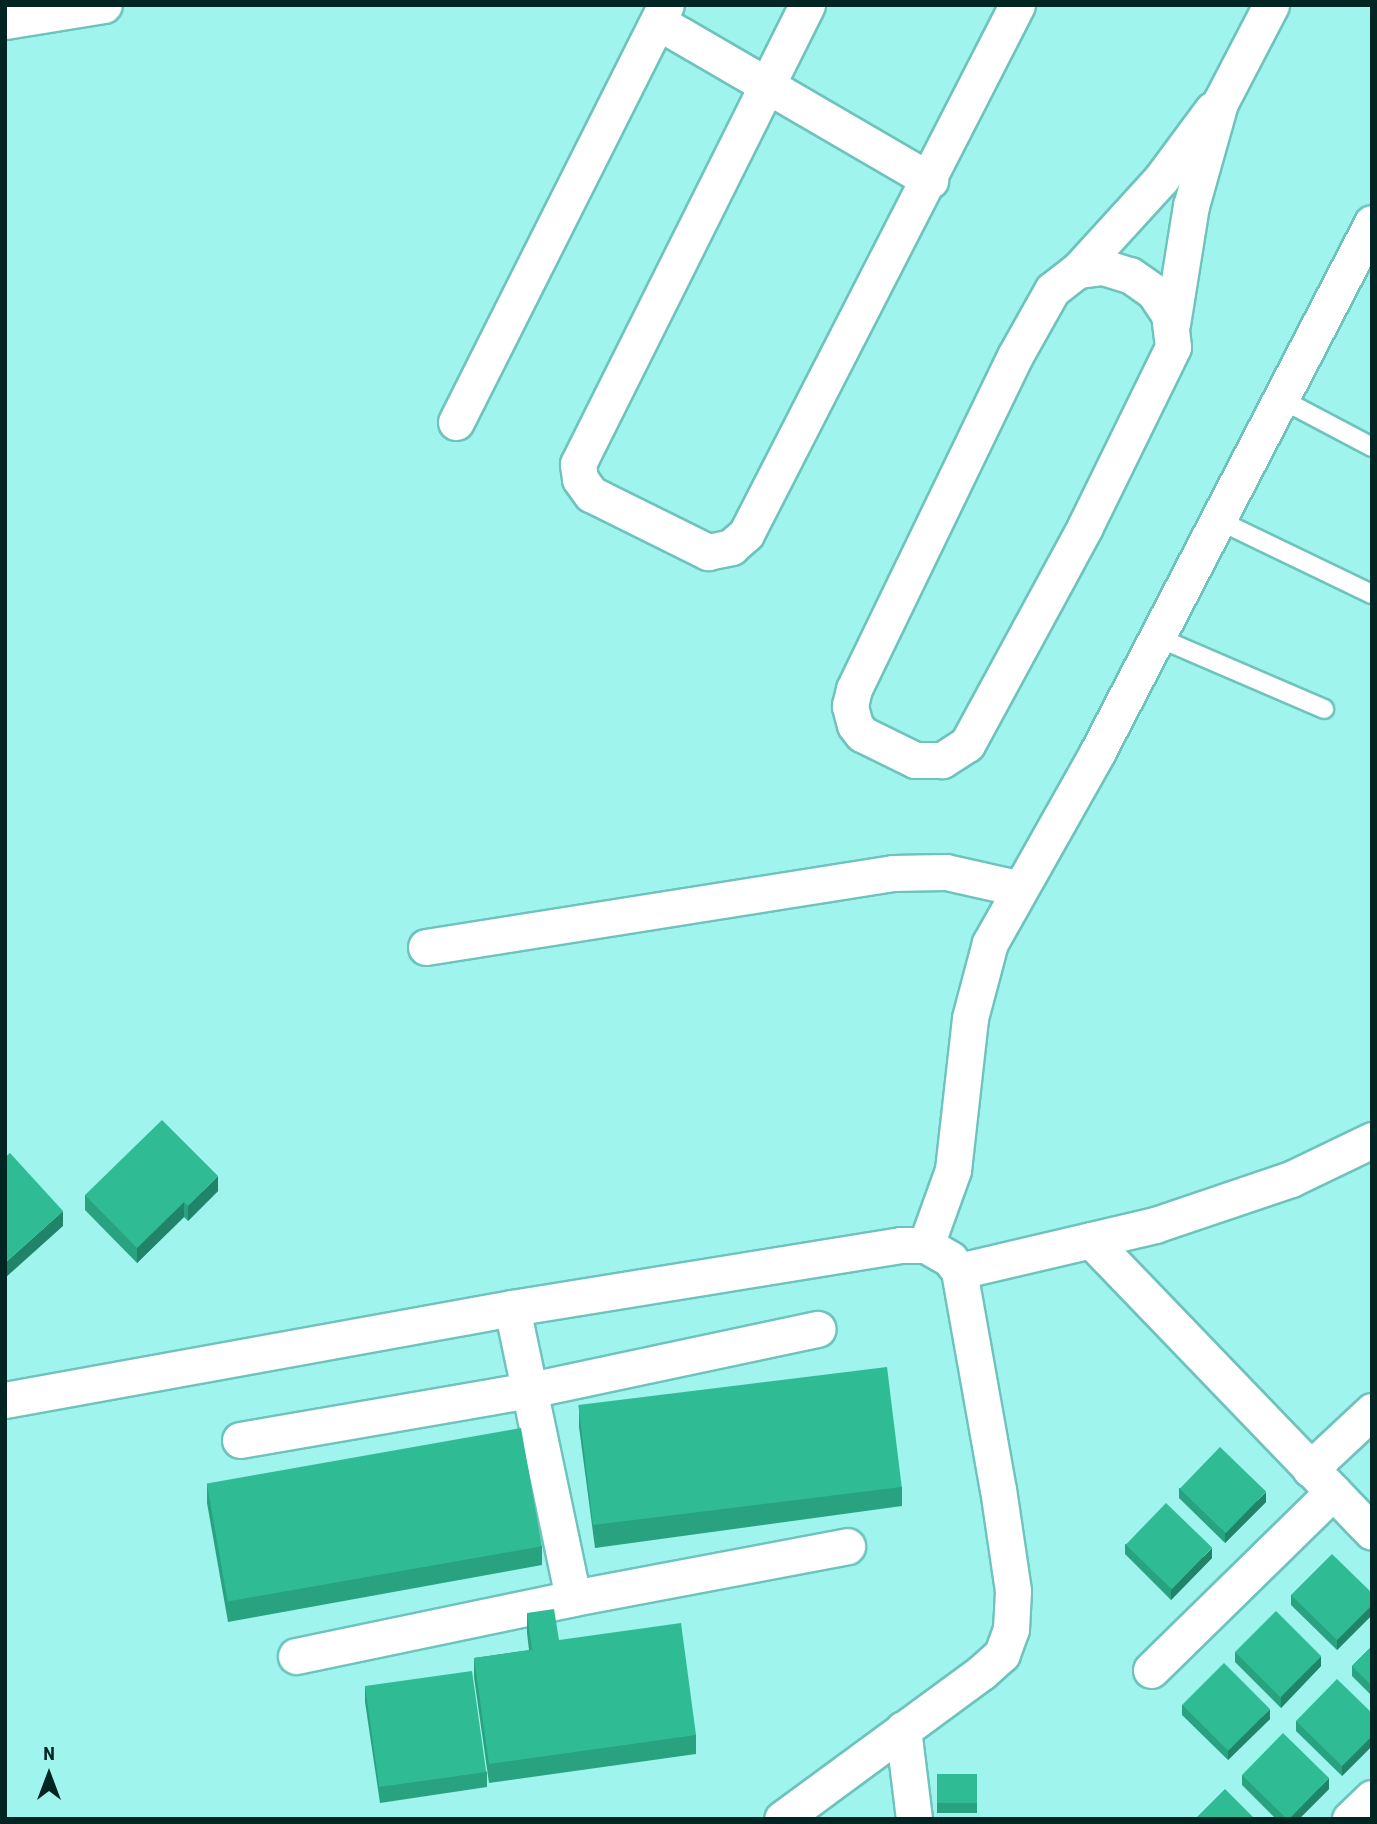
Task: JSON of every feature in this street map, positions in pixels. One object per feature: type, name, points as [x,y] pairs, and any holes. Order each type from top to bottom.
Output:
[{"type":"street","points":[[5,21],[104,5]]},
{"type":"street","points":[[807,5],[578,464],[580,479],[591,494],[696,549],[721,551],[739,542],[930,180],[1017,5]]},
{"type":"street","points":[[1220,103],[1203,119],[1161,180],[1078,270],[1052,290],[898,592],[851,697],[850,714],[862,734],[915,760],[928,762],[951,756],[967,744],[1097,503],[1173,347],[1172,324],[1191,206],[1220,103],[1271,5]]},
{"type":"street","points":[[456,422],[662,14],[767,86],[930,180]]},
{"type":"street","points":[[926,1245],[953,1171],[977,980],[1017,888],[1097,753],[1372,223]]},
{"type":"street","points":[[1078,270],[1103,267],[1130,275],[1163,302],[1172,324]]},
{"type":"street","points":[[426,947],[893,873],[946,872],[1017,888]]},
{"type":"street","points":[[959,1270],[1155,1225],[1291,1179],[1372,1140]]},
{"type":"street","points":[[1091,1240],[1372,1532]]},
{"type":"street","points":[[5,1400],[512,1308],[901,1245],[926,1245],[950,1259],[959,1270],[1002,1514],[1013,1591],[1011,1629],[1002,1654],[782,1819]]},
{"type":"street","points":[[512,1308],[573,1598]]},
{"type":"street","points":[[240,1440],[530,1390],[818,1329]]},
{"type":"street","points":[[1151,1670],[1322,1480],[1372,1411]]},
{"type":"street","points":[[296,1656],[573,1598],[847,1546]]},
{"type":"street","points":[[903,1729],[914,1819]]},
{"type":"street","points":[[1350,1819],[1372,1798]]},
{"type":"lane","points":[[1281,399],[1372,447]]},
{"type":"lane","points":[[1218,520],[1372,594]]},
{"type":"lane","points":[[1157,637],[1324,709]]},
{"type":"building","points":[[162,1120],[218,1176],[188,1206],[184,1202],[137,1248],[85,1195]]},
{"type":"building","points":[[10,1153],[63,1211],[5,1263],[5,1157]]},
{"type":"building","points":[[887,1367],[902,1487],[593,1525],[578,1405]]},
{"type":"building","points":[[521,1428],[542,1546],[228,1602],[207,1483]]},
{"type":"building","points":[[1220,1447],[1266,1491],[1226,1533],[1180,1489]]},
{"type":"building","points":[[1166,1503],[1212,1547],[1172,1589],[1126,1545]]},
{"type":"building","points":[[1332,1554],[1372,1593],[1372,1605],[1337,1640],[1291,1595]]},
{"type":"building","points":[[554,1609],[559,1640],[681,1623],[696,1735],[489,1764],[474,1658],[532,1650],[527,1613]]},
{"type":"building","points":[[1276,1611],[1321,1656],[1280,1697],[1235,1652]]},
{"type":"building","points":[[1372,1646],[1372,1686],[1352,1666]]},
{"type":"building","points":[[1224,1663],[1270,1709],[1228,1751],[1182,1705]]},
{"type":"building","points":[[472,1671],[486,1772],[379,1787],[365,1686]]},
{"type":"building","points":[[1337,1679],[1372,1713],[1372,1736],[1342,1766],[1296,1721]]},
{"type":"building","points":[[1283,1733],[1329,1778],[1289,1819],[1242,1775]]},
{"type":"building","points":[[937,1774],[977,1774],[977,1803],[937,1803]]},
{"type":"building","points":[[1225,1789],[1255,1819],[1195,1819]]}]
